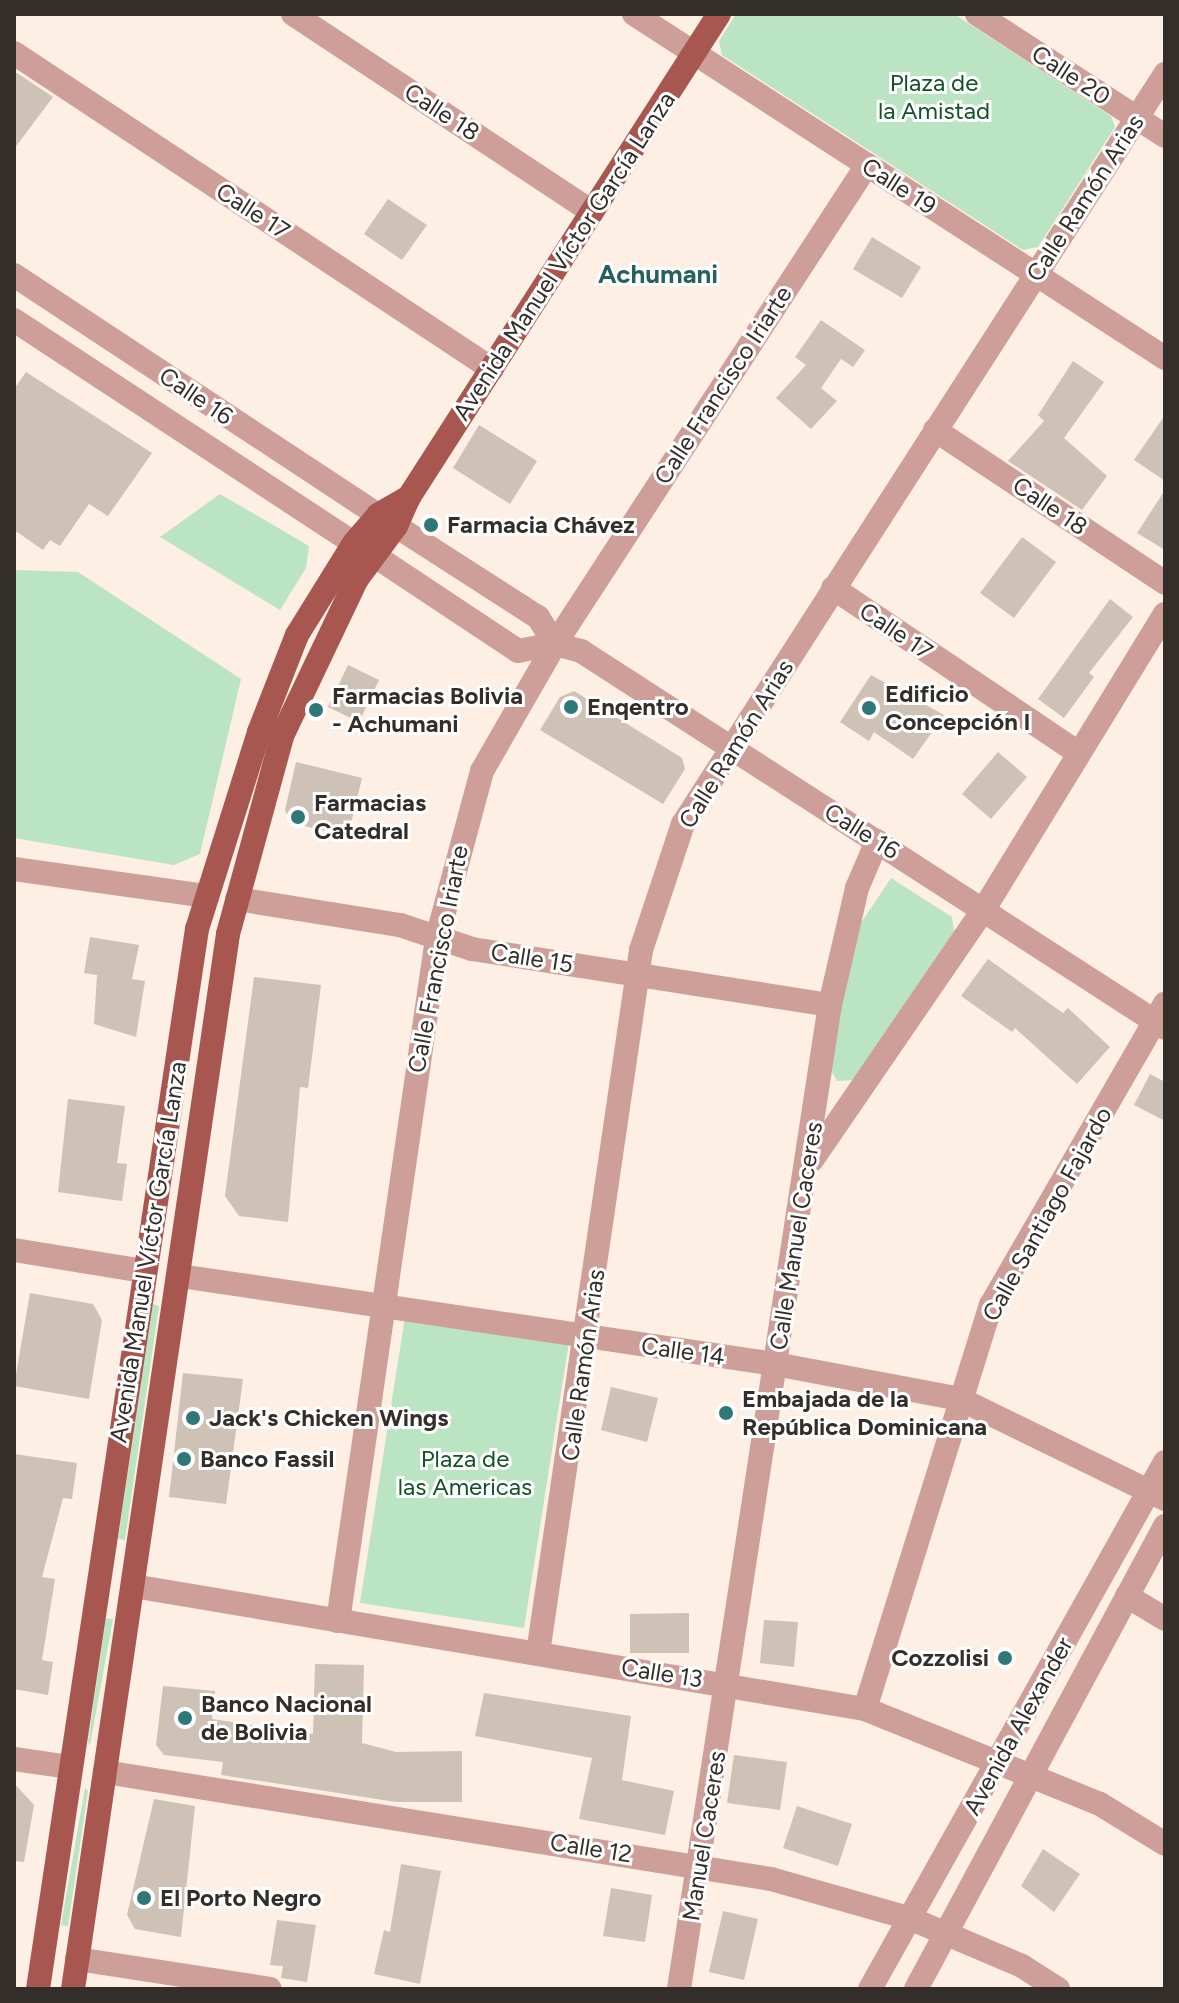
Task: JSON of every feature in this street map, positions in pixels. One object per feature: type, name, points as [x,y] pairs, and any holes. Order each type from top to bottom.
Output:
[{"type":"main road","name":"Avenida Manuel Víctor García Lanza","points":[[38,1989],[144,1271],[207,896],[272,693],[297,635],[363,549],[409,497],[719,14]]},
{"type":"main road","name":"Avenida Manuel Víctor García Lanza","points":[[73,1989],[237,899],[282,736],[363,549]]},
{"type":"main road","points":[[207,896],[237,899]]},
{"type":"main road","points":[[144,1271],[180,1276]]},
{"type":"main road","points":[[98,1581],[133,1586]]},
{"type":"main road","points":[[70,1767],[105,1772]]},
{"type":"main road","points":[[43,1954],[77,1959]]},
{"type":"street","name":"Calle 18","points":[[293,14],[591,211]]},
{"type":"street","name":"Calle 19","points":[[634,14],[1165,358]]},
{"type":"street","name":"Calle 20","points":[[977,14],[1165,136]]},
{"type":"street","name":"Calle 17","points":[[14,53],[492,369]]},
{"type":"street","name":"Calle Ramón Arias","points":[[538,1653],[589,1338],[637,974],[683,824],[1165,74]]},
{"type":"street","name":"Calle Francisco Iriarte","points":[[338,1621],[437,938],[482,771],[555,644],[867,165]]},
{"type":"street","name":"Calle 16","points":[[14,275],[538,617],[555,644]]},
{"type":"street","name":"Calle 16","points":[[14,320],[518,651],[555,644],[581,651],[984,909],[1162,1018]]},
{"type":"street","name":"Calle 18","points":[[935,430],[1165,583]]},
{"type":"street","name":"Calle 17","points":[[833,588],[1079,753]]},
{"type":"street","points":[[808,1166],[984,909],[1165,614]]},
{"type":"street","name":"Calle Manuel Caceres","points":[[727,1683],[808,1166],[830,1005],[857,888],[877,841]]},
{"type":"street","points":[[14,869],[207,896]]},
{"type":"street","name":"Calle 15","points":[[237,899],[400,925],[472,949],[830,1005]]},
{"type":"street","name":"Calle Santiago Fajardo","points":[[865,1709],[991,1305],[1162,1018]]},
{"type":"street","points":[[14,1250],[144,1271]]},
{"type":"street","name":"Calle 14","points":[[180,1276],[381,1309],[775,1364],[960,1399],[1158,1494]]},
{"type":"street","name":"Avenida Alexander","points":[[870,1989],[998,1762],[1158,1494],[1165,1462]]},
{"type":"street","name":"Avenida Alexander","points":[[916,1989],[1165,1526]]},
{"type":"street","name":"Calle 13","points":[[133,1586],[727,1683],[865,1709],[1030,1773],[1165,1844]]},
{"type":"street","points":[[1127,1596],[1165,1619]]},
{"type":"street","name":"Manuel Caceres","points":[[679,1989],[727,1683]]},
{"type":"street","points":[[14,1759],[70,1767]]},
{"type":"street","name":"Calle 12","points":[[105,1772],[700,1865],[909,1918],[1022,1966],[1058,1989]]},
{"type":"street","points":[[77,1959],[270,1989]]},
{"type":"green space","name":"Plaza de la Amistad","points":[[736,14],[954,14],[1111,116],[1115,127],[1038,247],[1023,250],[722,55],[719,41]]},
{"type":"green space","points":[[220,494],[309,546],[306,568],[280,610],[160,537]]},
{"type":"green space","points":[[14,570],[78,572],[241,679],[200,854],[174,865],[14,838]]},
{"type":"green space","points":[[891,878],[952,917],[954,932],[854,1080],[837,1081],[828,1065],[853,935]]},
{"type":"green space","points":[[153,1304],[159,1306],[125,1540],[118,1539]]},
{"type":"green space","name":"Plaza de las Americas","points":[[405,1317],[569,1342],[524,1628],[360,1603]]},
{"type":"green space","points":[[106,1618],[113,1619],[90,1745],[88,1742]]},
{"type":"green space","points":[[85,1788],[88,1791],[68,1926],[61,1925]]},
{"type":"building","points":[[14,71],[53,97],[14,149]]},
{"type":"building","points":[[388,199],[427,225],[402,260],[364,234]]},
{"type":"building","points":[[872,237],[921,267],[902,298],[853,269]]},
{"type":"building","points":[[821,320],[865,350],[853,367],[841,359],[821,388],[837,401],[811,429],[776,398],[806,365],[795,357]]},
{"type":"building","points":[[1073,361],[1104,382],[1064,438],[1107,476],[1082,510],[1008,461],[1044,421],[1038,415]]},
{"type":"building","points":[[26,372],[152,453],[108,516],[89,504],[60,546],[50,540],[43,550],[14,530],[14,389]]},
{"type":"building","points":[[1165,415],[1165,481],[1134,460]]},
{"type":"building","points":[[479,425],[537,461],[510,504],[453,468]]},
{"type":"building","points":[[1165,490],[1165,550],[1137,533]]},
{"type":"building","points":[[1022,537],[1056,562],[1014,618],[980,593]]},
{"type":"building","points":[[1110,599],[1133,617],[1089,673],[1094,677],[1064,718],[1038,699]]},
{"type":"building","points":[[348,665],[379,680],[359,722],[328,707]]},
{"type":"building","points":[[871,675],[944,715],[913,759],[874,732],[869,741],[840,722]]},
{"type":"building","points":[[574,691],[682,758],[685,769],[663,804],[540,730],[560,697]]},
{"type":"building","points":[[998,752],[1027,777],[991,819],[962,794]]},
{"type":"building","points":[[296,762],[362,778],[348,836],[291,823],[285,810]]},
{"type":"building","points":[[90,937],[139,945],[132,979],[145,981],[136,1037],[94,1024],[97,975],[84,973]]},
{"type":"building","points":[[988,959],[1063,1013],[1068,1008],[1110,1047],[1077,1084],[1015,1028],[1012,1032],[961,996]]},
{"type":"building","points":[[254,977],[321,985],[308,1088],[300,1087],[288,1222],[239,1216],[225,1196]]},
{"type":"building","points":[[1150,1074],[1165,1082],[1165,1121],[1134,1105]]},
{"type":"building","points":[[68,1099],[125,1106],[117,1163],[127,1164],[122,1201],[58,1192]]},
{"type":"building","points":[[30,1293],[93,1304],[102,1320],[89,1399],[14,1386]]},
{"type":"building","points":[[183,1373],[243,1379],[226,1504],[169,1497]]},
{"type":"building","points":[[611,1387],[658,1398],[647,1442],[601,1430]]},
{"type":"building","points":[[14,1454],[77,1463],[72,1499],[63,1498],[42,1577],[55,1579],[42,1660],[53,1662],[48,1695],[14,1689]]},
{"type":"building","points":[[689,1613],[689,1653],[630,1653],[630,1614]]},
{"type":"building","points":[[764,1620],[798,1622],[794,1667],[760,1663]]},
{"type":"building","points":[[315,1664],[364,1665],[362,1743],[396,1752],[462,1751],[462,1802],[396,1802],[221,1775],[223,1762],[164,1755],[156,1745],[163,1686],[215,1691],[212,1719],[313,1734]]},
{"type":"building","points":[[484,1693],[631,1716],[622,1780],[674,1791],[665,1835],[579,1819],[592,1758],[475,1736]]},
{"type":"building","points":[[734,1755],[787,1762],[780,1810],[727,1803]]},
{"type":"building","points":[[14,1783],[34,1805],[24,1862],[14,1861]]},
{"type":"building","points":[[154,1799],[195,1806],[181,1937],[135,1929],[127,1915]]},
{"type":"building","points":[[797,1806],[852,1824],[838,1866],[783,1848]]},
{"type":"building","points":[[1043,1849],[1080,1874],[1054,1912],[1021,1886]]},
{"type":"building","points":[[401,1864],[441,1871],[420,1984],[374,1974],[384,1930],[390,1932]]},
{"type":"building","points":[[611,1888],[652,1895],[645,1942],[603,1936]]},
{"type":"building","points":[[723,1911],[758,1919],[744,1980],[709,1972]]},
{"type":"building","points":[[277,1920],[316,1925],[307,1982],[281,1978],[283,1966],[270,1965]]},
{"type":"place","name":"Farmacia Chávez","points":[[431,525]]},
{"type":"place","name":"Enqentro","points":[[571,707]]},
{"type":"place","name":"Edificio Concepción I","points":[[869,708]]},
{"type":"place","name":"Farmacias Bolivia - Achumani","points":[[316,710]]},
{"type":"place","name":"Farmacias Catedral","points":[[298,817]]},
{"type":"place","name":"Embajada de la República Dominicana","points":[[726,1413]]},
{"type":"place","name":"Jack's Chicken Wings","points":[[193,1418]]},
{"type":"place","name":"Banco Fassil","points":[[184,1459]]},
{"type":"place","name":"Cozzolisi","points":[[1005,1658]]},
{"type":"place","name":"Banco Nacional de Bolivia","points":[[185,1718]]},
{"type":"place","name":"El Porto Negro","points":[[144,1898]]},
{"type":"district","name":"Achumani","points":[[658,275]]}]
